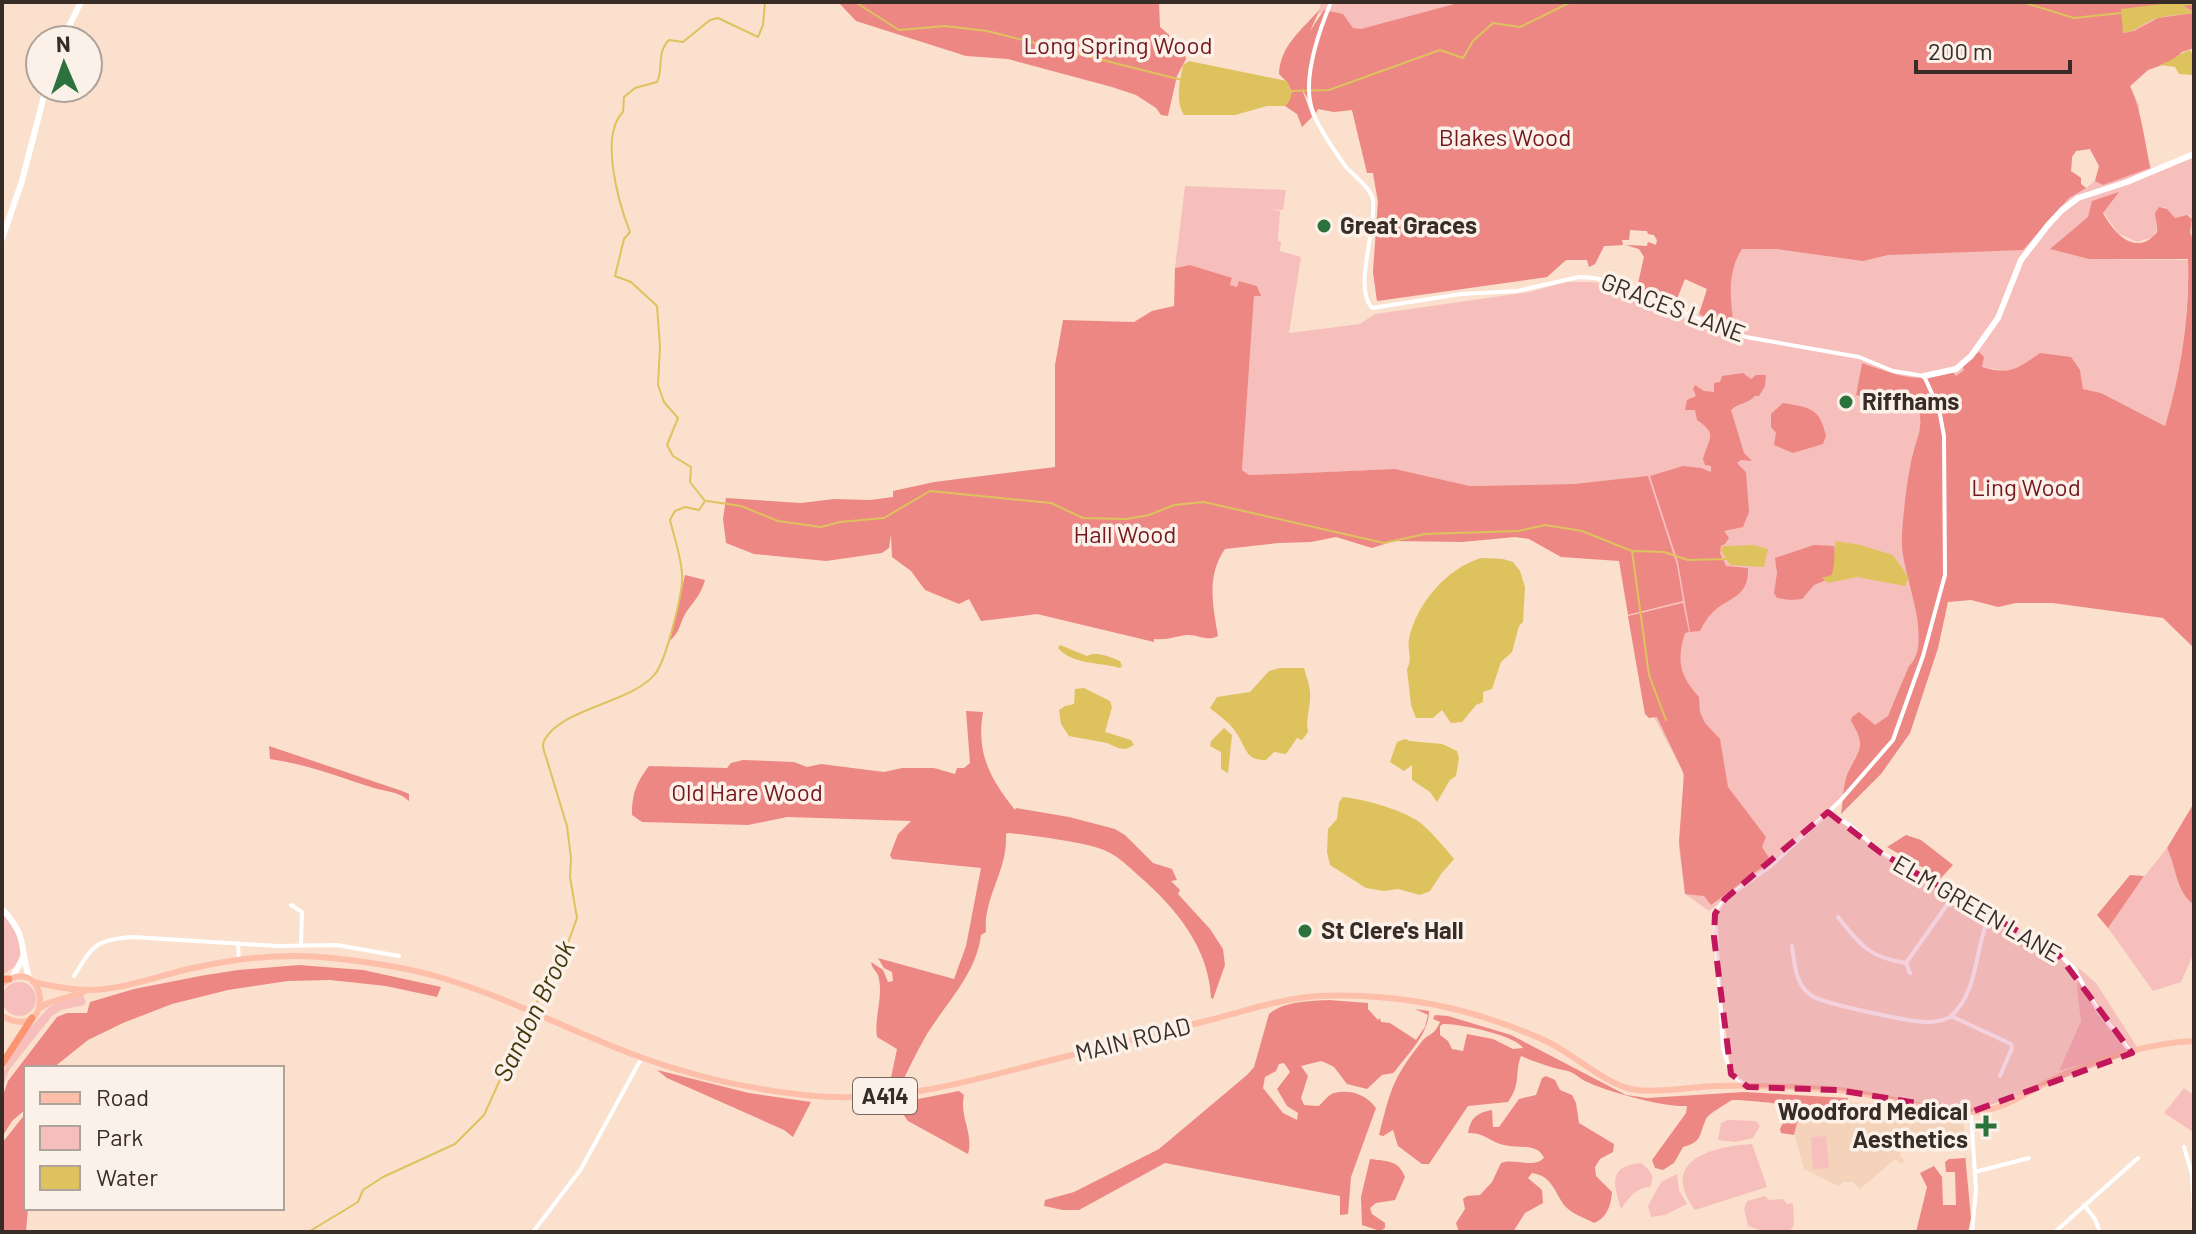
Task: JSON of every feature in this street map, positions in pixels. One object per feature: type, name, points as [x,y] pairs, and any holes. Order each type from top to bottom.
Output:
[{"type":"highway","points":[[2,1064],[32,1018]]},
{"type":"main road","name":"MAIN ROAD","points":[[239,961],[322,956],[384,964],[442,978],[642,1058],[719,1079],[800,1095],[849,1099],[934,1091],[1314,996],[1361,996],[1461,1010],[1547,1041],[1614,1082],[1635,1090],[1724,1086]]},
{"type":"main road","name":"A414","points":[[39,1009],[87,990],[239,961]]},
{"type":"main road","points":[[3,1015],[19,1022],[32,1018],[39,1009],[41,995],[31,981],[6,980]]},
{"type":"main road","name":"A414","points":[[31,981],[57,988],[87,990]]},
{"type":"main road","name":"A414","points":[[1724,1086],[1866,1092],[1971,1112],[1990,1110],[2060,1076],[2132,1053],[2194,1041]]},
{"type":"street","points":[[70,24],[81,2]]},
{"type":"street","name":"GRACES LANE","points":[[1331,2],[1314,52],[1310,103],[1338,157],[1372,196],[1366,272],[1368,304],[1372,308],[1461,294],[1517,291],[1579,277],[1595,278],[1635,289],[1727,331],[1763,341],[1859,357],[1893,371],[1924,376]]},
{"type":"street","points":[[2,239],[22,181],[42,104]]},
{"type":"street","points":[[1748,1087],[1731,1074],[1723,1049],[1715,914],[1725,899],[1772,865],[1840,801],[1893,740],[1923,656],[1945,575],[1944,436],[1939,409],[1924,376],[1956,369],[1971,356],[1998,318],[2021,260],[2062,210],[2098,189],[2127,182],[2194,154]]},
{"type":"street","points":[[1836,818],[1840,801]]},
{"type":"street","name":"ELM GREEN LANE","points":[[1828,812],[1851,826],[1881,853],[1915,870],[1988,919],[2058,954],[2073,967],[2099,1012],[2132,1053]]},
{"type":"street","points":[[1906,963],[1954,895]]},
{"type":"street","points":[[291,905],[302,912],[301,946]]},
{"type":"street","points":[[2,909],[20,932],[31,981]]},
{"type":"street","points":[[1838,917],[1859,945],[1882,960],[1906,963]]},
{"type":"street","points":[[1792,946],[1797,979],[1812,996],[1836,1005],[1927,1022],[1944,1020],[1951,1016],[1967,994],[1975,969],[1979,939],[1988,919]]},
{"type":"street","points":[[74,976],[93,947],[116,938],[166,937],[355,947],[399,956]]},
{"type":"street","points":[[238,943],[239,961]]},
{"type":"street","points":[[6,980],[24,955]]},
{"type":"street","points":[[1906,963],[1910,973]]},
{"type":"street","points":[[1951,1016],[2011,1044],[2000,1076]]},
{"type":"street","points":[[533,1232],[581,1169],[642,1058]]},
{"type":"street","points":[[1724,1086],[1731,1074]]},
{"type":"street","points":[[1971,1112],[1975,1172],[1975,1222],[1972,1232]]},
{"type":"street","points":[[2184,1147],[2192,1174],[2194,1212]]},
{"type":"street","points":[[1975,1172],[2029,1158]]},
{"type":"street","points":[[2056,1231],[2138,1158]]},
{"type":"street","points":[[2084,1205],[2100,1232]]},
{"type":"highlighted area","points":[[1828,812],[1881,853],[2058,954],[2132,1053],[1971,1112],[1838,1090],[1748,1087],[1731,1074],[1714,937],[1715,914],[1725,899]]},
{"type":"shaded area","points":[[1799,1101],[1883,1103],[1963,1120],[1965,1138],[1924,1139],[1902,1145],[1900,1155],[1905,1161],[1901,1164],[1895,1159],[1860,1189],[1853,1182],[1843,1182],[1838,1186],[1804,1169],[1794,1132]]},
{"type":"green space","name":"Long Spring Wood","points":[[838,2],[1159,2],[1160,27],[1182,46],[1186,59],[1177,76],[1168,116],[1161,115],[1136,95],[1112,87],[1008,59],[966,56],[856,21]]},
{"type":"green space","points":[[1321,2],[2194,2],[2194,48],[2182,52],[2173,61],[2148,70],[2130,87],[2139,105],[2139,122],[2153,174],[2194,157],[2194,242],[2190,236],[2192,219],[2189,215],[2175,218],[2164,207],[2155,213],[2157,229],[2153,237],[2137,242],[2118,233],[2103,212],[2118,193],[2051,249],[2090,259],[2188,260],[2183,344],[2165,426],[2101,393],[2083,389],[2080,370],[2007,371],[1982,367],[1964,370],[1956,377],[1943,374],[1915,380],[1862,363],[1856,395],[1919,412],[1921,427],[1912,454],[1913,593],[1919,634],[1947,603],[1938,648],[1910,733],[1881,774],[1831,809],[1709,911],[1685,894],[1679,848],[1684,781],[1682,770],[1654,717],[1649,718],[1645,714],[1628,616],[1683,601],[1648,477],[1574,484],[1470,486],[1395,469],[1249,475],[1242,470],[1254,296],[1260,296],[1257,286],[1240,281],[1237,288],[1230,285],[1232,279],[1190,265],[1175,268],[1185,186],[1286,190],[1283,210],[1266,209],[1280,211],[1280,251],[1301,257],[1289,333],[1360,324],[1375,314],[1530,292],[1566,282],[1609,283],[1686,319],[1700,314],[1707,289],[1685,279],[1674,306],[1637,288],[1644,257],[1639,249],[1626,245],[1658,243],[1654,235],[1647,231],[1630,230],[1629,240],[1622,240],[1623,245],[1604,246],[1595,264],[1589,267],[1587,260],[1566,260],[1547,277],[1377,301],[1373,272],[1378,202],[1373,173],[1367,173],[1352,110],[1334,112],[1318,109],[1316,113],[1301,47],[1322,13],[1318,14]],"holes":[[[2089,148],[2099,165],[2096,180],[2086,188],[2081,184],[2081,178],[2071,171],[2072,157],[2076,151]]]},
{"type":"green space","name":"Blakes Wood","points":[[1462,2],[2177,2],[2123,26],[2123,33],[2134,31],[2158,18],[2194,13],[2194,48],[2182,52],[2173,61],[2148,70],[2130,86],[2140,115],[2150,168],[2103,185],[2095,181],[2099,166],[2090,149],[2076,151],[2072,157],[2071,171],[2081,178],[2081,184],[2086,188],[2069,198],[2023,250],[1888,255],[1863,261],[1776,249],[1742,249],[1732,276],[1734,326],[1719,324],[1699,314],[1707,289],[1685,279],[1674,306],[1637,288],[1644,257],[1639,249],[1626,245],[1647,246],[1648,242],[1656,245],[1654,235],[1647,231],[1630,230],[1629,240],[1622,240],[1623,245],[1604,246],[1595,264],[1589,267],[1587,260],[1566,260],[1547,277],[1377,301],[1373,272],[1378,202],[1373,173],[1367,173],[1352,110],[1334,112],[1318,109],[1316,113],[1302,89],[1312,117],[1302,127],[1297,114],[1285,106],[1292,92],[1279,74],[1280,64],[1288,46],[1320,9],[1310,31],[1324,10],[1343,14],[1353,28],[1361,29]]},
{"type":"green space","points":[[2177,2],[2194,2],[2194,12]]},
{"type":"green space","name":"Ling Wood","points":[[2119,192],[2103,213],[2115,231],[2133,243],[2147,241],[2157,232],[2155,213],[2159,207],[2167,209],[2175,218],[2187,215],[2192,219],[2194,648],[2163,618],[2053,603],[2016,603],[1998,607],[1971,600],[1948,602],[1938,648],[1910,733],[1881,774],[1841,814],[1846,779],[1860,749],[1852,717],[1859,712],[1875,725],[1888,716],[1919,642],[1902,537],[1909,473],[1920,428],[1919,412],[1856,395],[1862,363],[1917,378],[1951,370],[1956,376],[1964,370],[1962,365],[1979,352],[1984,357],[1982,367],[2000,370],[2019,367],[2040,353],[2071,357],[2080,370],[2083,389],[2101,393],[2165,426],[2183,343],[2188,301],[2188,259],[2089,259],[2050,249],[2088,217],[2092,201]]},
{"type":"green space","name":"Hall Wood","points":[[1190,265],[1232,278],[1230,285],[1237,287],[1239,281],[1257,286],[1261,296],[1254,296],[1242,470],[1249,475],[1395,469],[1470,486],[1574,484],[1648,476],[1677,565],[1683,601],[1628,615],[1619,561],[1561,557],[1529,539],[1394,541],[1372,548],[1336,537],[1225,549],[1213,580],[1218,636],[1186,635],[1154,639],[1154,642],[1037,614],[981,621],[969,599],[959,604],[925,590],[911,571],[892,557],[891,535],[889,548],[882,553],[826,561],[754,554],[726,543],[723,519],[726,498],[801,503],[834,499],[870,500],[893,497],[893,491],[934,482],[1055,467],[1055,365],[1063,320],[1134,322],[1152,311],[1174,306],[1175,268]]},
{"type":"green space","points":[[1743,373],[1751,379],[1756,375],[1766,375],[1765,386],[1759,396],[1731,410],[1744,453],[1752,461],[1741,460],[1737,463],[1746,472],[1749,512],[1743,527],[1724,531],[1729,538],[1721,546],[1720,553],[1726,566],[1748,568],[1747,578],[1741,592],[1712,613],[1700,631],[1690,632],[1678,562],[1650,476],[1683,466],[1711,472],[1711,466],[1705,465],[1703,459],[1710,433],[1697,420],[1695,410],[1685,410],[1687,400],[1696,396],[1695,385],[1704,391],[1714,392],[1714,383],[1720,382],[1722,376]]},
{"type":"green space","points":[[1783,403],[1817,414],[1826,436],[1823,444],[1793,453],[1774,445],[1776,433],[1771,427],[1771,414]]},
{"type":"green space","points":[[1814,545],[1834,546],[1832,575],[1823,577],[1826,580],[1814,585],[1802,599],[1777,598],[1774,593],[1777,573],[1775,558]]},
{"type":"green space","points":[[685,575],[705,580],[670,641]]},
{"type":"green space","points":[[1683,603],[1689,632],[1685,633],[1680,660],[1684,675],[1699,697],[1705,723],[1720,739],[1728,787],[1766,837],[1762,847],[1771,861],[1711,905],[1704,896],[1685,894],[1679,841],[1684,774],[1657,717],[1649,718],[1645,714],[1628,616]]},
{"type":"green space","name":"Old Hare Wood","points":[[966,711],[983,712],[983,753],[998,787],[1015,810],[1069,817],[1115,829],[1153,863],[1172,869],[1177,880],[1171,881],[1180,890],[1178,894],[1210,929],[1223,949],[1225,965],[1213,999],[1204,962],[1178,915],[1153,888],[1114,855],[1084,844],[1008,833],[988,907],[986,932],[981,935],[973,962],[960,987],[927,1034],[898,1091],[888,1092],[897,1049],[877,1037],[880,986],[871,962],[883,970],[888,982],[893,981],[892,972],[884,968],[878,958],[954,979],[966,946],[981,868],[892,859],[890,855],[898,834],[911,821],[787,817],[748,825],[642,822],[632,815],[634,795],[649,766],[727,768],[731,763],[743,760],[794,762],[807,767],[821,764],[884,772],[902,768],[934,768],[955,774],[957,768],[964,768],[970,763]]},
{"type":"green space","points":[[269,746],[402,791],[409,794],[409,801],[392,792],[309,767],[270,759]]},
{"type":"green space","points":[[2194,803],[2194,905],[2183,893],[2167,848]]},
{"type":"green space","points":[[1906,835],[1921,840],[1953,865],[1941,878],[1887,847]]},
{"type":"green space","points":[[2167,848],[2183,893],[2194,905],[2194,953],[2181,982],[2153,991],[2108,928],[2124,902]]},
{"type":"green space","points":[[2130,875],[2144,876],[2108,928],[2097,915]]},
{"type":"green space","points":[[2,913],[15,931],[20,950],[17,965],[4,974]]},
{"type":"green space","points":[[299,965],[363,970],[441,987],[437,997],[386,986],[330,980],[288,981],[228,990],[172,1004],[88,1040],[56,1066],[24,1066],[24,1111],[12,1121],[2,1137],[2,1098],[8,1081],[57,1017],[67,1013],[87,1013],[90,1002],[134,989],[238,970]]},
{"type":"green space","points":[[2079,968],[2096,983],[2137,1047],[2059,1071],[2081,1021],[2077,990]]},
{"type":"green space","points":[[19,982],[31,987],[36,999],[31,1011],[19,1016],[7,1011],[2,999],[7,987]]},
{"type":"green space","points":[[83,995],[84,1005],[61,1010],[52,1016],[9,1070],[2,1089],[6,1065],[32,1026],[55,1003]]},
{"type":"green space","points":[[1329,1000],[1368,1003],[1368,1009],[1378,1020],[1380,1018],[1381,1022],[1390,1023],[1416,1040],[1425,1027],[1428,1015],[1415,1009],[1429,1011],[1426,1027],[1407,1057],[1393,1073],[1382,1075],[1367,1089],[1347,1084],[1334,1067],[1321,1061],[1301,1066],[1308,1076],[1301,1098],[1304,1105],[1319,1106],[1332,1094],[1347,1092],[1363,1096],[1376,1108],[1351,1177],[1348,1214],[1340,1215],[1340,1196],[1165,1163],[1079,1210],[1044,1206],[1045,1200],[1074,1192],[1159,1149],[1247,1075],[1254,1067],[1269,1014],[1290,1004]],"holes":[[[1284,1063],[1290,1072],[1277,1089],[1287,1106],[1298,1113],[1297,1120],[1283,1113],[1263,1088],[1265,1077],[1276,1071],[1279,1064]]]},
{"type":"green space","points":[[1435,1015],[1448,1016],[1511,1035],[1626,1095],[1647,1098],[1744,1092],[1848,1098],[1842,1123],[1822,1107],[1812,1104],[1807,1107],[1805,1119],[1797,1123],[1794,1135],[1781,1133],[1780,1129],[1789,1111],[1787,1106],[1732,1100],[1707,1117],[1697,1140],[1683,1147],[1674,1163],[1663,1170],[1655,1168],[1652,1160],[1686,1113],[1687,1106],[1664,1104],[1621,1094],[1570,1072],[1521,1056],[1515,1089],[1508,1102],[1468,1106],[1429,1164],[1422,1164],[1398,1146],[1393,1130],[1379,1135],[1398,1077],[1423,1040],[1433,1033],[1440,1022],[1433,1019]],"holes":[[[1451,1024],[1499,1035],[1523,1048],[1513,1049],[1493,1039],[1467,1034],[1463,1051],[1452,1049],[1440,1035],[1440,1026]]]},
{"type":"green space","points":[[657,1070],[749,1093],[811,1102],[793,1137],[784,1130],[667,1078]]},
{"type":"green space","points":[[1546,1076],[1555,1080],[1560,1090],[1572,1095],[1579,1123],[1614,1144],[1613,1152],[1600,1159],[1595,1167],[1596,1176],[1612,1192],[1608,1210],[1594,1223],[1570,1210],[1544,1177],[1532,1173],[1528,1178],[1542,1190],[1543,1203],[1525,1213],[1513,1232],[1459,1232],[1456,1223],[1465,1209],[1463,1199],[1480,1195],[1492,1182],[1501,1163],[1535,1163],[1544,1158],[1532,1148],[1504,1145],[1468,1133],[1473,1119],[1492,1110],[1493,1127],[1499,1127],[1519,1099],[1536,1095],[1542,1078]]},
{"type":"green space","points":[[2184,1088],[2194,1095],[2193,1132],[2164,1113]]},
{"type":"green space","points":[[959,1091],[964,1095],[968,1154],[908,1121],[897,1106],[903,1102]]},
{"type":"green space","points":[[24,1116],[26,1232],[2,1232],[2,1143]]},
{"type":"green space","points":[[1728,1120],[1756,1121],[1760,1126],[1753,1138],[1735,1142],[1718,1140],[1721,1123]]},
{"type":"green space","points":[[1826,1136],[1829,1168],[1813,1169],[1811,1137]]},
{"type":"green space","points":[[1752,1144],[1767,1187],[1695,1210],[1685,1193],[1683,1179],[1686,1168],[1707,1153]]},
{"type":"green space","points":[[1965,1154],[1971,1218],[1968,1232],[1916,1232],[1927,1187],[1920,1173],[1934,1166],[1942,1177],[1943,1205],[1956,1205],[1955,1172],[1946,1172],[1945,1162],[1965,1158]]},
{"type":"green space","points":[[1370,1159],[1396,1164],[1405,1177],[1395,1200],[1376,1203],[1370,1208],[1372,1214],[1385,1223],[1385,1228],[1380,1231],[1362,1225],[1361,1197]]},
{"type":"green space","points":[[1641,1163],[1651,1174],[1652,1183],[1650,1187],[1633,1194],[1621,1209],[1615,1184],[1618,1172]]},
{"type":"green space","points":[[1677,1174],[1679,1190],[1687,1204],[1665,1215],[1651,1217],[1648,1206],[1661,1182]]},
{"type":"green space","points":[[1765,1196],[1769,1200],[1783,1199],[1787,1204],[1793,1203],[1794,1225],[1789,1232],[1766,1232],[1748,1226],[1744,1209],[1747,1201]]},
{"type":"water","points":[[2177,2],[2194,13],[2159,18],[2123,33],[2121,9]]},
{"type":"water","points":[[2190,50],[2194,57],[2193,75],[2179,74],[2175,67],[2159,65],[2183,53]]},
{"type":"water","points":[[1189,61],[1287,81],[1290,100],[1285,106],[1267,106],[1235,115],[1184,115],[1179,97],[1180,84],[1183,65]]},
{"type":"water","points":[[1836,541],[1893,555],[1909,578],[1905,586],[1857,577],[1828,583],[1822,578],[1832,575]]},
{"type":"water","points":[[1754,545],[1768,549],[1764,567],[1730,565],[1721,551],[1723,546]]},
{"type":"water","points":[[1481,558],[1513,562],[1520,571],[1525,587],[1523,622],[1512,652],[1501,662],[1492,689],[1483,692],[1483,702],[1476,705],[1462,722],[1451,723],[1442,710],[1433,718],[1416,718],[1411,705],[1407,669],[1410,662],[1409,639],[1418,613],[1445,579]]},
{"type":"water","points":[[1060,645],[1087,656],[1108,656],[1120,661],[1122,666],[1079,660],[1064,653],[1058,648]]},
{"type":"water","points":[[1304,668],[1310,690],[1308,732],[1302,740],[1297,738],[1286,754],[1274,752],[1266,760],[1259,760],[1249,755],[1233,728],[1210,708],[1217,697],[1250,692],[1269,671]]},
{"type":"water","points":[[1084,688],[1110,701],[1112,707],[1105,732],[1131,740],[1134,745],[1126,749],[1118,748],[1069,736],[1061,724],[1059,710],[1074,704],[1075,689]]},
{"type":"water","points":[[1224,728],[1232,735],[1228,773],[1221,769],[1221,752],[1210,746]]},
{"type":"water","points":[[1405,739],[1442,744],[1457,751],[1456,776],[1450,780],[1437,802],[1430,792],[1412,780],[1412,765],[1404,771],[1390,762],[1397,742]]},
{"type":"water","points":[[1343,797],[1374,803],[1407,815],[1435,837],[1454,859],[1430,891],[1420,895],[1398,889],[1384,891],[1366,888],[1330,865],[1328,829],[1337,819],[1339,802]]},
{"type":"waterway","name":"Sandon Brook","points":[[533,1009],[561,962],[577,918],[570,877],[567,826],[544,741],[554,728],[567,720],[631,692],[655,674],[669,641],[682,582],[670,520],[675,511],[685,507],[699,510],[705,501],[690,482],[691,467],[673,456],[667,445],[678,418],[664,402],[658,385],[660,347],[657,306],[631,282],[615,276],[624,239],[630,232],[613,170],[612,137],[623,112],[624,97],[635,88],[657,82],[661,55],[669,40],[683,42],[710,20],[718,18],[758,37],[763,25],[765,2]]},
{"type":"waterway","points":[[855,2],[899,30],[945,26],[987,31],[1182,80]]},
{"type":"waterway","points":[[1291,91],[1329,90],[1440,50],[1463,58],[1473,41],[1493,23],[1520,27],[1571,2]]},
{"type":"waterway","points":[[2022,2],[2074,18],[2121,13]]},
{"type":"waterway","points":[[2179,5],[2194,4]]},
{"type":"waterway","points":[[707,501],[741,506],[778,521],[821,527],[884,518],[930,491],[1051,503],[1083,518],[1126,519],[1149,515],[1174,505],[1204,502],[1384,543],[1425,534],[1518,531],[1545,525],[1582,531],[1632,551],[1649,675],[1666,720]]},
{"type":"waterway","points":[[1633,551],[1664,552],[1688,560],[1727,559]]},
{"type":"waterway","name":"Sandon Brook","points":[[303,1232],[310,1231],[358,1202],[363,1190],[383,1177],[455,1144],[484,1115],[530,1014]]},
{"type":"place","name":"Great Graces","points":[[1324,226]]},
{"type":"place","name":"Riffhams","points":[[1846,402]]},
{"type":"place","name":"St Clere's Hall","points":[[1305,931]]},
{"type":"place","name":"Woodford Medical Aesthetics","points":[[1986,1126]]}]
